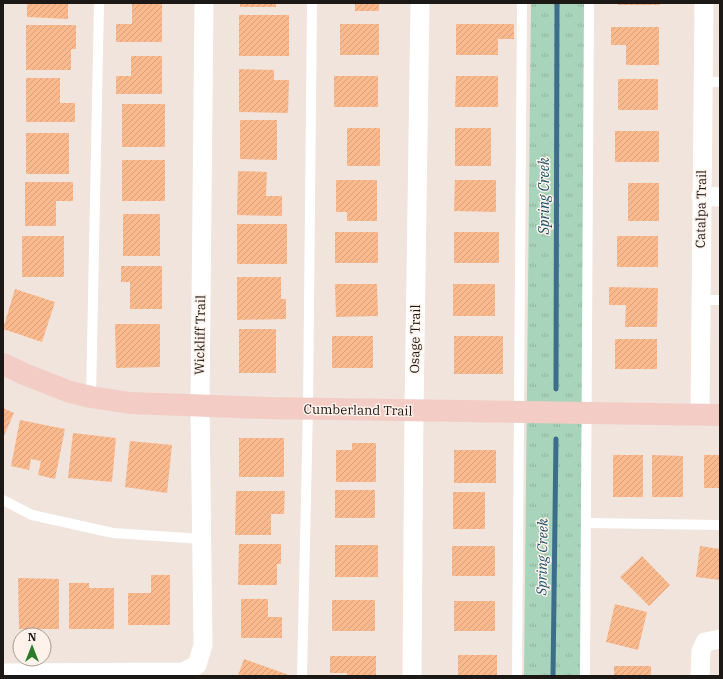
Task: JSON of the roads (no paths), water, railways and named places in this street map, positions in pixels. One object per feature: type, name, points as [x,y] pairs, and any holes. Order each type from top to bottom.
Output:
[{"type":"street","name":"Wickliff Trail","points":[[152,674],[182,672],[197,665],[204,645],[200,405],[204,3]]},
{"type":"street","name":"Osage Trail","points":[[412,676],[420,3]]},
{"type":"street","name":"Catalpa Trail","points":[[704,3],[712,82],[701,196],[701,300],[710,415]]},
{"type":"street","points":[[701,196],[720,197]]},
{"type":"street","name":"Cumberland Trail","points":[[3,364],[70,392],[130,403],[414,411],[710,415]]},
{"type":"street","points":[[700,676],[701,651],[713,641]]},
{"type":"street","points":[[3,673],[152,674]]},
{"type":"lane","points":[[91,397],[99,3]]},
{"type":"lane","points":[[302,676],[308,408],[312,3]]},
{"type":"lane","points":[[517,676],[522,3]]},
{"type":"lane","points":[[585,676],[589,3]]},
{"type":"lane","points":[[701,300],[720,300]]},
{"type":"lane","points":[[3,500],[32,515],[113,533],[202,539]]},
{"type":"lane","points":[[586,523],[720,525]]},
{"type":"waterway","name":"Spring Creek","points":[[556,389],[557,3]]},
{"type":"waterway","name":"Spring Creek","points":[[553,676],[556,439]]}]
